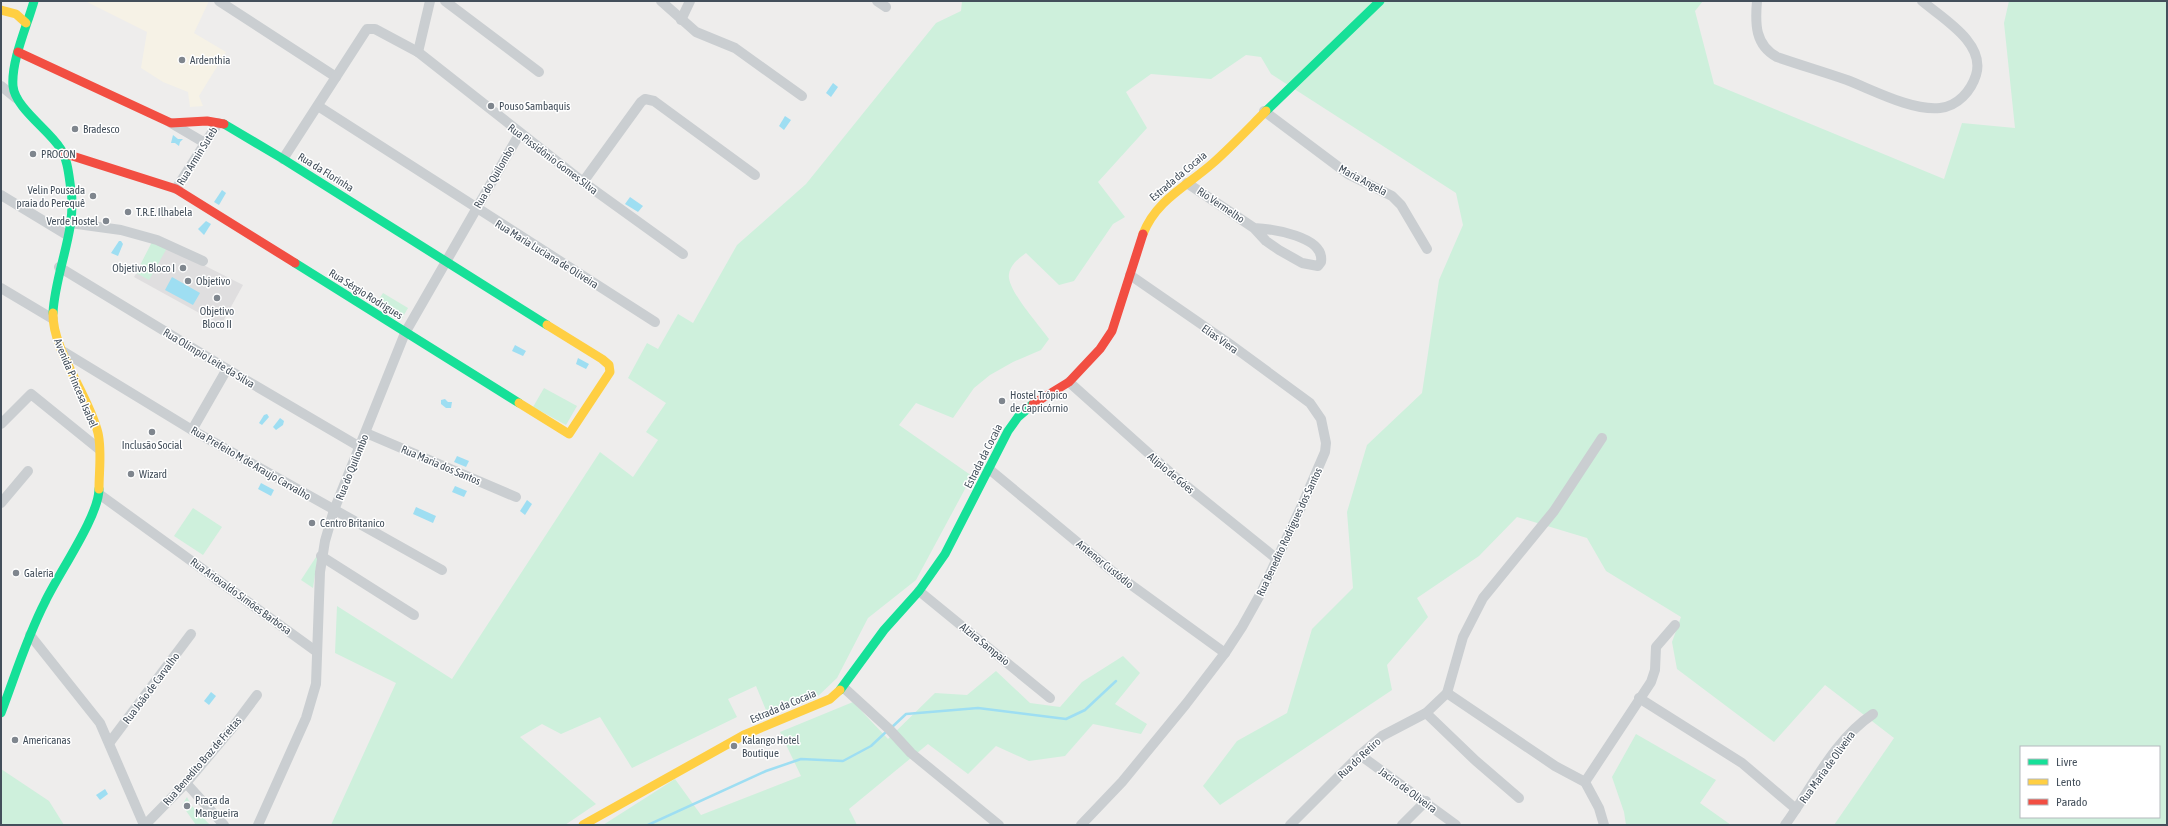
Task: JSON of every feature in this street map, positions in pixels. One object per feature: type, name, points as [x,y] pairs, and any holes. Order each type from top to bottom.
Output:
[{"type":"street","points":[[9,1],[1,10],[16,14],[26,23]]},
{"type":"street","points":[[16,98],[13,78],[18,52],[34,1]]},
{"type":"street","points":[[219,1],[336,77],[283,159]]},
{"type":"street","points":[[418,52],[430,1]]},
{"type":"street","points":[[445,1],[539,72]]},
{"type":"street","points":[[661,1],[696,32],[735,48],[802,96]]},
{"type":"street","points":[[681,20],[690,1]]},
{"type":"street","points":[[877,1],[886,7]]},
{"type":"street","name":"Estrada da Cocaia","points":[[583,825],[605,811],[744,735],[830,699],[843,687],[884,630],[920,591],[945,554],[990,469],[1008,431],[1018,417],[1031,405],[1069,382],[1100,349],[1112,331],[1148,221],[1169,196],[1213,163],[1380,1]]},
{"type":"street","points":[[1757,1],[1758,33],[1767,51],[1777,57],[1925,107],[1940,108],[1953,104],[1967,94],[1974,84],[1978,71],[1977,60],[1970,43],[1953,26],[1922,1]]},
{"type":"street","name":"Rua Pissidônio Gomes Silva","points":[[336,77],[367,29],[376,29],[418,52],[583,182],[683,254]]},
{"type":"street","name":"Rua da Florinha","points":[[18,52],[171,123],[218,123],[283,159],[602,359]]},
{"type":"street","name":"Avenida Princesa Isabel","points":[[1,86],[16,98],[55,141],[63,153],[71,192],[70,223],[59,267],[54,298],[53,319],[56,333],[92,415],[98,434],[99,449],[99,494],[94,512],[45,601],[30,634],[1,714]]},
{"type":"street","points":[[583,182],[641,102],[645,99],[654,101],[755,175]]},
{"type":"street","name":"Rua Maria Luciana de Oliveira","points":[[318,106],[476,209],[656,322]]},
{"type":"street","name":"Maria Angela","points":[[1264,112],[1348,174],[1392,196],[1401,205],[1427,249]]},
{"type":"street","points":[[171,123],[205,143]]},
{"type":"street","name":"Rua Armin Suteb","points":[[176,189],[218,123]]},
{"type":"street","name":"Rua do Quilombo","points":[[258,825],[306,718],[316,684],[322,556],[334,510],[405,333],[520,133]]},
{"type":"street","name":"Rua Sérgio Rodrigues","points":[[63,153],[176,189],[405,333],[570,434],[610,372],[609,365],[602,359]]},
{"type":"street","name":"Rio Vermelho","points":[[1187,182],[1254,228],[1266,240],[1302,263],[1318,266],[1321,262],[1320,253],[1309,242],[1270,229],[1254,228]]},
{"type":"street","points":[[1,195],[67,235]]},
{"type":"street","points":[[70,223],[121,230],[157,240],[203,261]]},
{"type":"street","name":"Rua Olímpio Leite da Silva","points":[[59,267],[227,369],[360,447]]},
{"type":"street","name":"Rua Benedito Rodrigues dos Santos","points":[[1081,825],[1122,782],[1225,653],[1242,627],[1277,559],[1325,452],[1325,433],[1319,414],[1310,403],[1227,342],[1130,275]]},
{"type":"street","points":[[1,288],[31,308],[53,319]]},
{"type":"street","name":"Rua Prefeito M de Araujo Carvalho","points":[[64,352],[192,430],[442,570]]},
{"type":"street","points":[[192,430],[227,369]]},
{"type":"street","name":"Alipio de Góes","points":[[1069,382],[1174,476],[1277,559]]},
{"type":"street","points":[[1,424],[32,394],[99,449]]},
{"type":"street","name":"Rua Maria dos Santos","points":[[366,433],[516,498]]},
{"type":"street","points":[[1602,438],[1554,511],[1483,598],[1463,637],[1447,693],[1554,766],[1585,782],[1599,808],[1604,825]]},
{"type":"street","name":"Antenor Custódio","points":[[990,469],[1112,571],[1225,653]]},
{"type":"street","points":[[1,503],[28,471]]},
{"type":"street","name":"Rua Ariovaldo Simões Barbosa","points":[[99,494],[317,652]]},
{"type":"street","points":[[322,556],[414,615]]},
{"type":"street","name":"Alzira Sampaio","points":[[920,591],[1050,698]]},
{"type":"street","points":[[1585,782],[1654,676],[1656,647],[1675,625]]},
{"type":"street","points":[[30,634],[89,707],[110,742],[144,825]]},
{"type":"street","name":"Rua João de Carvalho","points":[[110,742],[191,634]]},
{"type":"street","points":[[843,687],[889,729],[912,753],[999,825]]},
{"type":"street","name":"Rua do Retiro","points":[[1290,825],[1360,755],[1382,736],[1426,713],[1447,693]]},
{"type":"street","name":"Rua Benedito Braz de Freitas","points":[[144,825],[186,783],[233,728],[257,695]]},
{"type":"street","points":[[1639,698],[1742,763],[1796,809]]},
{"type":"street","points":[[1426,713],[1476,761],[1519,798]]},
{"type":"street","name":"Rua Maria de Oliveira","points":[[1784,825],[1839,747],[1862,721],[1873,714]]},
{"type":"street","name":"Jaciro de Oliveira","points":[[1360,755],[1426,801],[1456,825]]},
{"type":"street","points":[[186,783],[224,825]]},
{"type":"street","points":[[1402,825],[1426,801]]},
{"type":"shaded area","name":"Ardenthia","points":[[85,1],[209,1],[194,33],[226,52],[199,96],[203,106],[190,107],[188,92],[163,82],[141,68],[147,32]]},
{"type":"shaded area","name":"Objetivo","points":[[156,241],[243,285],[221,325],[134,277]]},
{"type":"green space","points":[[962,1],[1703,1],[1695,11],[1714,84],[1944,179],[1962,123],[2015,128],[2004,23],[2009,1],[2167,1],[2167,825],[1834,825],[1894,738],[1825,685],[1774,742],[1677,669],[1672,642],[1681,617],[1606,571],[1587,538],[1517,517],[1479,556],[1417,598],[1428,617],[1387,665],[1392,690],[1220,805],[1203,786],[1237,741],[1287,713],[1312,629],[1353,588],[1347,512],[1367,445],[1422,393],[1439,280],[1463,225],[1456,193],[1271,74],[1261,57],[1246,55],[1211,79],[1151,74],[1126,92],[1147,128],[1098,182],[1125,217],[1113,224],[1074,281],[1059,285],[1026,253],[1015,262],[1010,270],[1009,281],[1018,298],[1049,339],[1041,350],[1013,362],[990,375],[974,388],[953,418],[916,403],[899,425],[972,476],[916,580],[868,618],[837,678],[815,699],[768,715],[756,686],[728,699],[737,717],[632,768],[600,717],[561,734],[542,724],[520,737],[596,804],[565,825],[331,825],[396,683],[335,653],[337,606],[452,679],[600,452],[633,477],[658,440],[646,432],[666,403],[628,378],[647,343],[658,349],[678,314],[693,323],[737,245],[806,184],[936,23],[961,11]]},
{"type":"green space","points":[[153,240],[167,248],[149,280],[136,273]]},
{"type":"green space","points":[[383,293],[408,308],[401,320],[376,304]]},
{"type":"green space","points":[[544,388],[577,406],[566,425],[533,407]]},
{"type":"green space","points":[[193,508],[222,527],[203,555],[174,536]]},
{"type":"green space","points":[[318,554],[313,588],[301,580]]},
{"type":"green space","points":[[1123,656],[1140,673],[1115,704],[1147,724],[1141,734],[1093,724],[1065,756],[1029,761],[996,746],[968,774],[928,744],[849,809],[857,825],[603,825],[675,779],[701,815],[801,776],[780,732],[853,702],[888,739],[935,693],[967,695],[996,671],[1030,703],[1060,707],[1082,682]]},
{"type":"green space","points":[[1636,734],[1716,780],[1700,803],[1731,825],[1626,825],[1624,812],[1612,777]]},
{"type":"green space","points":[[1,769],[49,801],[64,825],[1,825]]},
{"type":"green space","points":[[187,797],[191,805],[210,825],[196,825],[182,805]]},
{"type":"water","points":[[833,83],[838,87],[831,97],[826,93]]},
{"type":"water","points":[[785,116],[791,120],[784,130],[779,126]]},
{"type":"water","points":[[173,135],[178,139],[183,139],[179,146],[175,143],[171,143]]},
{"type":"water","points":[[222,190],[226,193],[219,205],[214,202]]},
{"type":"water","points":[[630,197],[643,206],[638,212],[625,204]]},
{"type":"water","points":[[206,221],[211,224],[204,235],[198,229]]},
{"type":"water","points":[[119,241],[123,244],[118,256],[111,253]]},
{"type":"water","points":[[172,277],[200,293],[193,305],[165,290]]},
{"type":"water","points":[[515,345],[526,351],[523,356],[512,351]]},
{"type":"water","points":[[578,358],[589,364],[586,369],[576,364]]},
{"type":"water","points":[[445,399],[448,402],[452,402],[451,408],[446,408],[441,404],[441,400]]},
{"type":"water","points":[[267,414],[269,417],[262,425],[259,423],[264,415]]},
{"type":"water","points":[[280,418],[284,421],[283,425],[276,430],[273,427]]},
{"type":"water","points":[[457,456],[469,461],[466,467],[454,462]]},
{"type":"water","points":[[261,483],[274,490],[271,496],[258,489]]},
{"type":"water","points":[[455,486],[467,491],[464,497],[452,492]]},
{"type":"water","points":[[527,500],[532,504],[525,515],[520,511]]},
{"type":"water","points":[[416,507],[436,516],[433,523],[413,514]]},
{"type":"water","points":[[211,692],[216,696],[209,705],[204,701]]},
{"type":"water","points":[[105,789],[108,794],[100,800],[96,795]]},
{"type":"waterway","points":[[891,728],[906,714],[978,708],[1066,719],[1085,710],[1116,681]]},
{"type":"waterway","points":[[648,825],[766,771],[801,759],[843,761],[871,746],[887,731]]},
{"type":"traffic: fast","points":[[34,1],[14,66],[13,86],[15,94],[26,111],[55,141],[63,152],[69,174],[72,205],[71,220],[53,313]]},
{"type":"traffic: fast","points":[[1266,111],[1380,1]]},
{"type":"traffic: fast","points":[[224,124],[283,159],[547,325]]},
{"type":"traffic: fast","points":[[295,263],[519,403]]},
{"type":"traffic: fast","points":[[840,690],[884,630],[919,591],[945,554],[1008,431],[1018,417],[1033,404]]},
{"type":"traffic: fast","points":[[1,713],[32,629],[51,590],[85,529],[97,500],[99,489]]},
{"type":"traffic: slow","points":[[1,10],[16,14],[26,23]]},
{"type":"traffic: slow","points":[[1143,234],[1149,222],[1164,203],[1173,194],[1213,163],[1266,111]]},
{"type":"traffic: slow","points":[[53,313],[54,327],[58,342],[87,403],[98,433],[100,453],[99,489]]},
{"type":"traffic: slow","points":[[519,403],[569,434],[610,372],[609,365],[602,359],[547,325]]},
{"type":"traffic: slow","points":[[583,825],[744,735],[830,699],[840,690]]},
{"type":"traffic: jam","points":[[18,52],[171,123],[207,121],[224,124]]},
{"type":"traffic: jam","points":[[63,153],[176,189],[295,263]]},
{"type":"traffic: jam","points":[[1033,404],[1069,382],[1100,349],[1112,331],[1143,234]]},
{"type":"place","name":"Ardenthia","points":[[182,60]]},
{"type":"place","name":"Pouso Sambaquis","points":[[491,106]]},
{"type":"place","name":"Bradesco","points":[[75,129]]},
{"type":"place","name":"PROCON","points":[[33,154]]},
{"type":"place","name":"Velin Pousada praia do Perequê","points":[[93,196]]},
{"type":"place","name":"T.R.E. Ilhabela","points":[[128,212]]},
{"type":"place","name":"Verde Hostel","points":[[106,221]]},
{"type":"place","name":"Objetivo Bloco I","points":[[183,268]]},
{"type":"place","name":"Objetivo","points":[[188,281]]},
{"type":"place","name":"Objetivo Bloco II","points":[[217,298]]},
{"type":"place","name":"Hostel Trópico de Capricórnio","points":[[1002,401]]},
{"type":"place","name":"Inclusão Social","points":[[152,432]]},
{"type":"place","name":"Wizard","points":[[131,474]]},
{"type":"place","name":"Centro Britanico","points":[[312,523]]},
{"type":"place","name":"Galeria","points":[[16,573]]},
{"type":"place","name":"Americanas","points":[[15,740]]},
{"type":"place","name":"Kalango Hotel Boutique","points":[[734,746]]},
{"type":"place","name":"Praça da Mangueira","points":[[187,806]]}]
